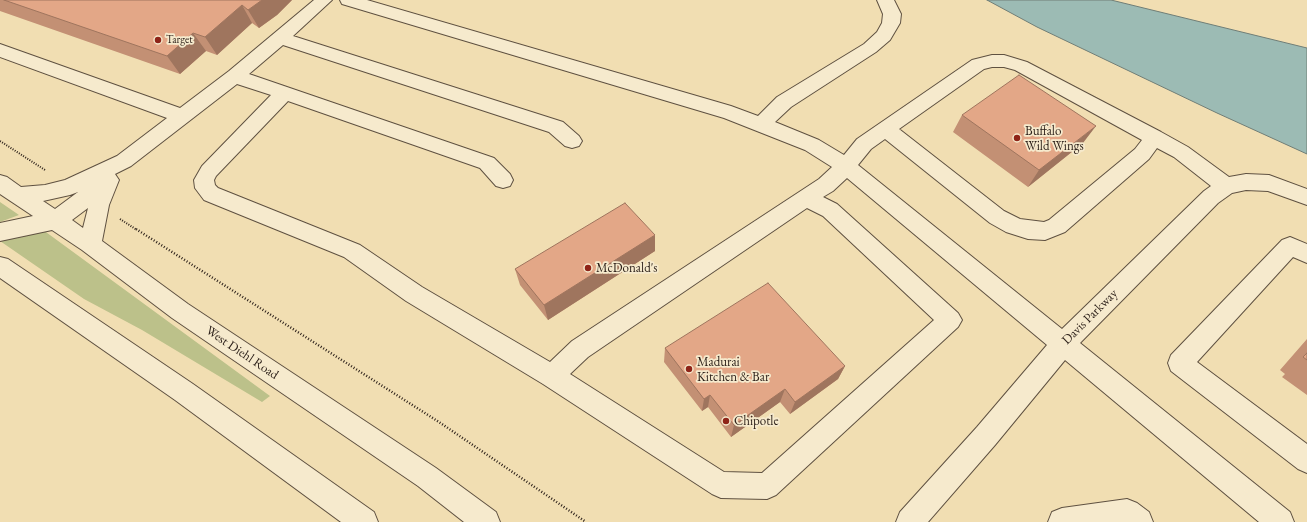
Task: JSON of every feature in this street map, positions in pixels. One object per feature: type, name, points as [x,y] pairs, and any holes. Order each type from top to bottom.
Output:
[{"type":"street","points":[[19,195],[45,193],[70,187],[124,161],[235,76],[324,0]]},
{"type":"street","points":[[348,0],[723,111],[761,124],[812,145],[846,166],[1280,522]]},
{"type":"street","points":[[761,124],[784,102],[870,48],[884,36],[889,29],[892,18],[889,5],[885,0]]},
{"type":"street","points":[[281,38],[556,127],[572,141]]},
{"type":"street","points":[[0,50],[182,116]]},
{"type":"street","points":[[552,376],[580,349],[826,185],[846,166],[864,144],[978,64],[992,61],[1004,61],[1021,66],[1181,152],[1226,186]]},
{"type":"street","points":[[235,76],[487,163],[503,180]]},
{"type":"street","points":[[285,94],[209,171],[204,180],[205,188],[212,194],[352,251],[414,294],[552,376],[721,485],[767,486],[950,320],[830,210],[805,198]]},
{"type":"street","points":[[885,130],[997,217],[1014,226],[1028,230],[1045,231],[1057,226],[1142,154],[1154,137]]},
{"type":"street","points":[[0,232],[57,220],[109,180],[124,161]]},
{"type":"street","points":[[90,244],[99,205],[109,180]]},
{"type":"street","name":"Davis Parkway","points":[[910,522],[986,436],[1063,344],[1212,197],[1226,186],[1246,182],[1269,183],[1307,197]]},
{"type":"street","name":"West Diehl Road","points":[[0,183],[57,220],[180,311],[427,477],[486,522]]},
{"type":"street","points":[[1307,254],[1290,246],[1180,363],[1307,460]]},
{"type":"street","points":[[0,266],[184,392],[364,522]]},
{"type":"street","points":[[1062,522],[1127,513],[1140,522]]},
{"type":"path","points":[[0,141],[70,187]]},
{"type":"path","points":[[99,205],[439,422],[586,522]]},
{"type":"green space","points":[[0,202],[19,215],[0,222]]},
{"type":"green space","points":[[39,227],[270,396],[262,402],[142,330],[84,299],[0,241]]},
{"type":"water","points":[[987,0],[1111,0],[1307,48],[1307,154],[1217,113],[1037,27]]},
{"type":"building","points":[[4,0],[262,0],[248,10],[242,5],[205,37],[193,33],[167,56]]},
{"type":"building","name":"Buffalo Wild Wings","points":[[1019,75],[1096,126],[1039,170],[962,115]]},
{"type":"building","points":[[625,203],[655,235],[544,305],[515,269]]},
{"type":"building","points":[[768,283],[845,366],[795,402],[785,389],[734,425],[710,395],[704,399],[665,348]]},
{"type":"building","points":[[1307,353],[1307,360],[1303,357]]},
{"type":"place","name":"Target","points":[[158,40]]},
{"type":"place","name":"Buffalo Wild Wings","points":[[1017,138]]},
{"type":"place","name":"McDonald's","points":[[588,268]]},
{"type":"place","name":"Madurai Kitchen & Bar","points":[[689,369]]},
{"type":"place","name":"Chipotle","points":[[726,421]]}]
